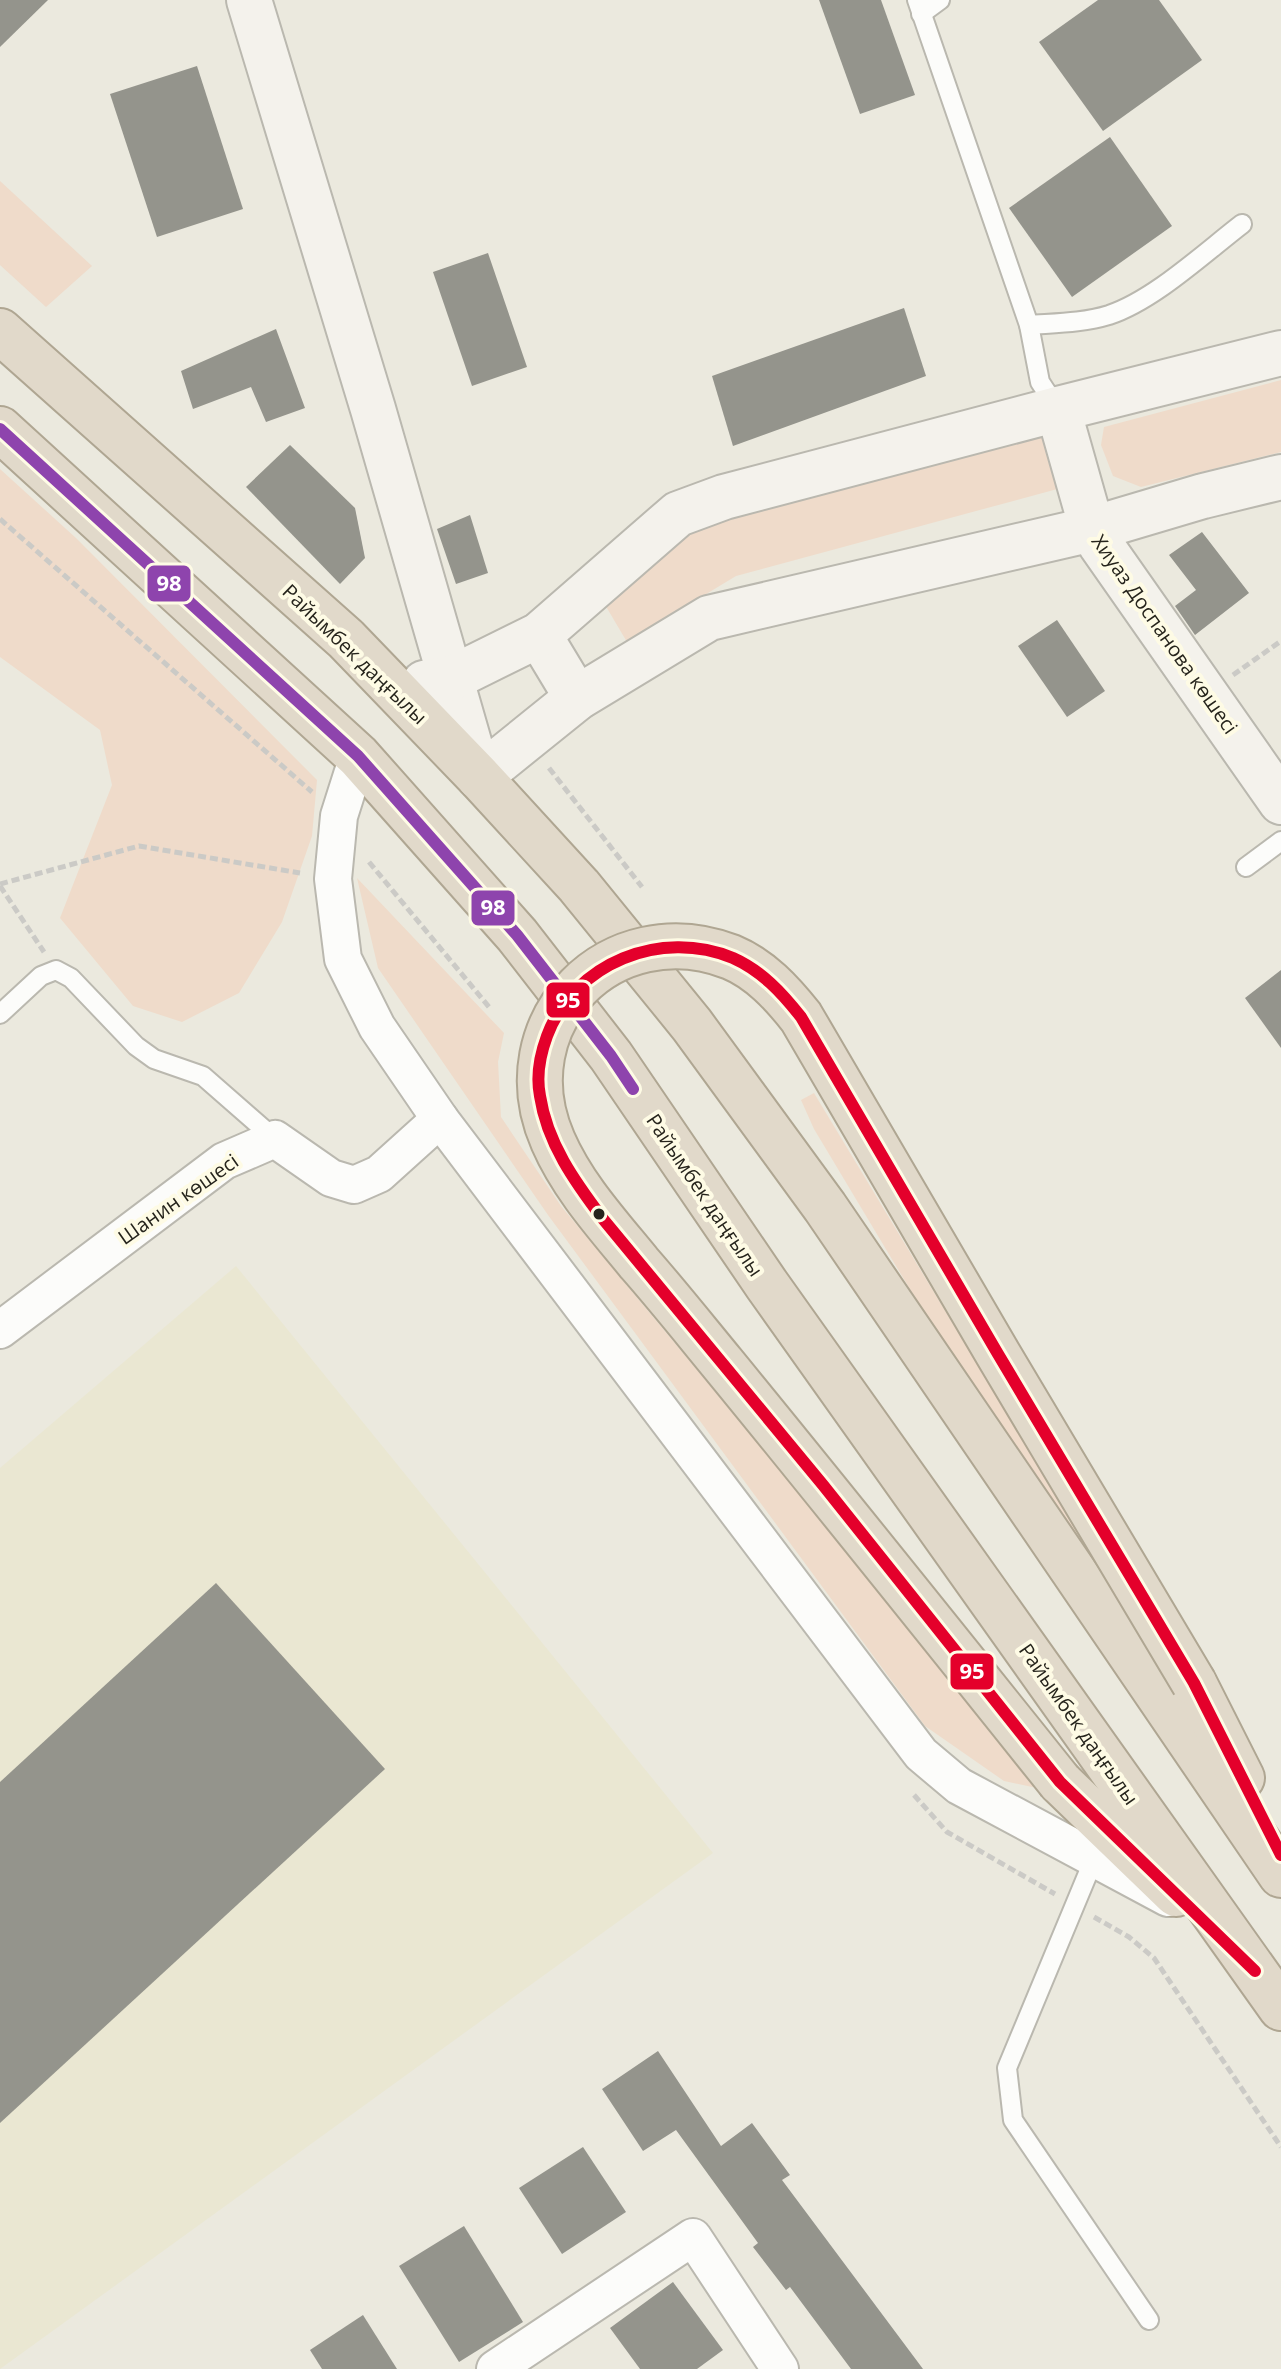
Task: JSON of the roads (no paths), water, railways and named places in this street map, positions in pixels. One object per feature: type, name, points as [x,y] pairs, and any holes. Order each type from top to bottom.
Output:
[{"type":"highway","name":"Райымбек даңғылы","points":[[0,331],[346,639],[579,886],[701,1037],[825,1207],[1281,1875]]},
{"type":"highway","name":"Райымбек даңғылы","points":[[0,429],[358,756],[517,935],[611,1056],[767,1285],[1281,2008]]},
{"type":"highway","points":[[1255,1971],[1060,1782],[823,1485],[603,1219],[564,1163],[552,1140],[539,1094],[541,1053],[554,1018],[565,1001],[600,969],[652,949],[693,948],[730,957],[750,967],[780,990],[801,1017],[1194,1683],[1281,1855]]},
{"type":"street","points":[[249,0],[479,777],[577,698],[709,618],[1092,529],[1281,477]]},
{"type":"street","points":[[394,689],[452,678],[539,635],[678,514],[724,497],[1281,353]]},
{"type":"street","name":"Хиуаз Доспанова көшесі","points":[[1058,409],[1092,529],[1101,545],[1281,802]]},
{"type":"street","points":[[539,635],[577,698]]},
{"type":"street","points":[[358,756],[339,816],[333,879],[343,959],[377,1027],[440,1119],[921,1754],[959,1786],[1195,1912]]},
{"type":"street","points":[[275,1139],[331,1178],[354,1185],[379,1174],[440,1119]]},
{"type":"street","name":"Шанин көшесі","points":[[0,1330],[224,1161],[275,1139]]},
{"type":"street","points":[[495,2369],[693,2237],[780,2369]]},
{"type":"lane","points":[[940,0],[919,7],[1029,325],[1040,382],[1058,409]]},
{"type":"lane","points":[[1029,325],[1080,322],[1111,314],[1146,298],[1242,224]]},
{"type":"lane","points":[[1246,867],[1281,841]]},
{"type":"lane","points":[[0,1014],[41,976],[56,970],[71,978],[136,1046],[154,1059],[203,1076],[275,1139]]},
{"type":"lane","points":[[1094,1859],[1007,2068],[1011,2107],[1013,2120],[1149,2320]]}]
